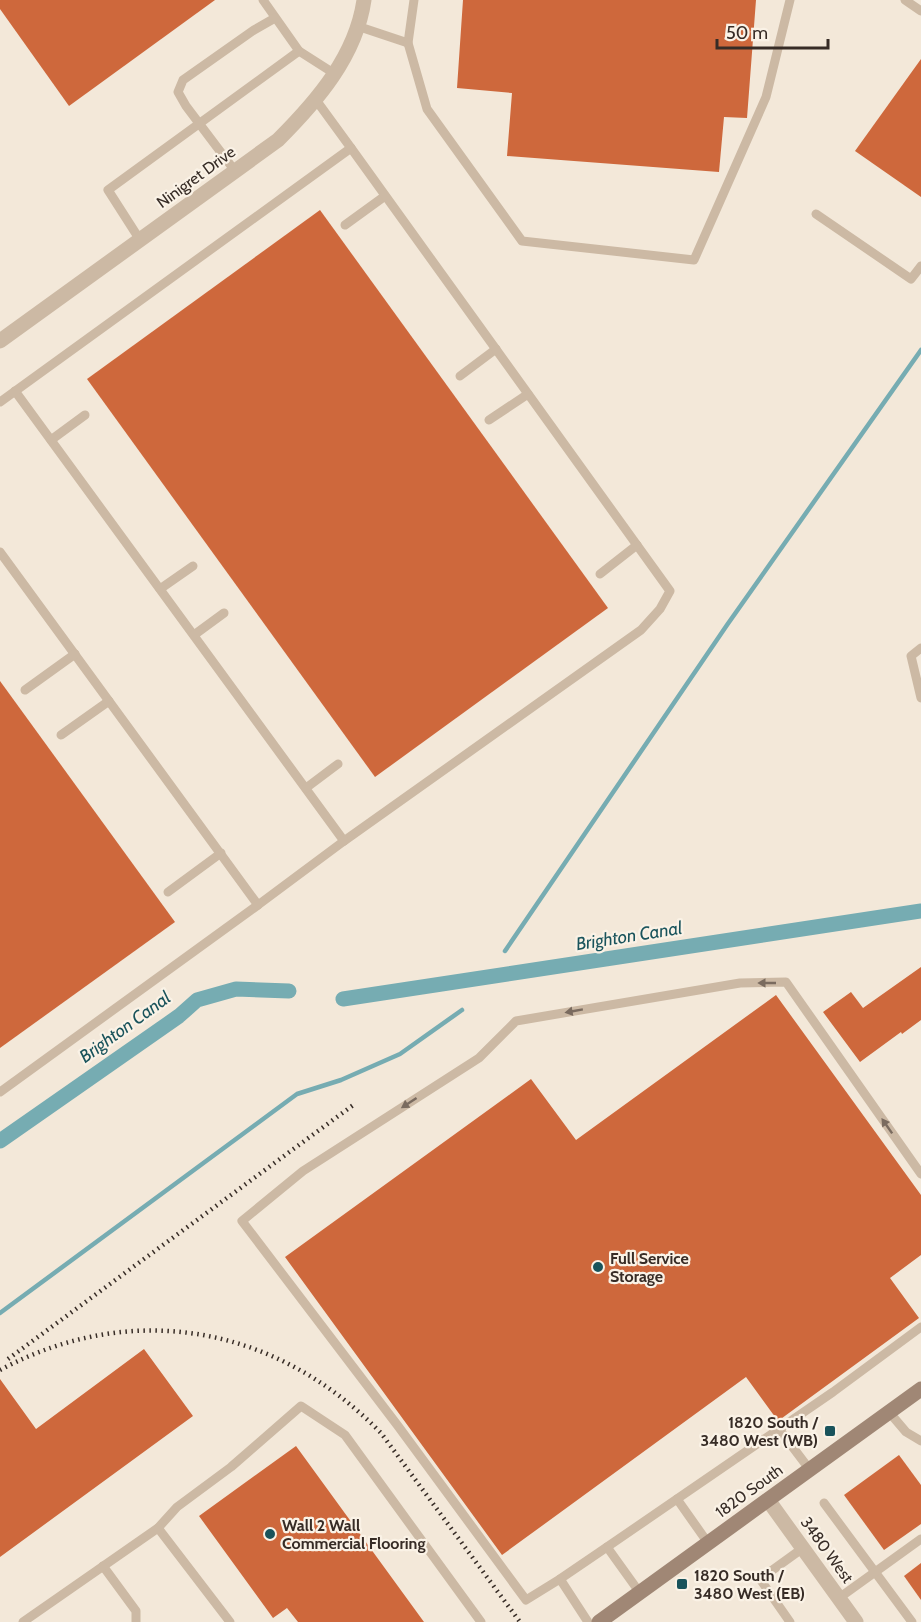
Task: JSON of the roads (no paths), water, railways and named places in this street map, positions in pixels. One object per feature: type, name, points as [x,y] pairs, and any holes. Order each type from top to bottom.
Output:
[{"type":"street","name":"Ninigret Drive","points":[[0,341],[278,140],[316,100],[335,74],[357,26],[364,0]]},
{"type":"street","name":"1820 South","points":[[599,1622],[921,1389]]},
{"type":"street","name":"3480 West","points":[[768,1500],[856,1622]]},
{"type":"lane","points":[[262,0],[298,51],[335,74]]},
{"type":"lane","points":[[414,0],[408,43],[427,109],[522,241],[694,260],[766,96],[790,0]]},
{"type":"lane","points":[[904,0],[921,11]]},
{"type":"lane","points":[[235,171],[178,92],[183,80],[275,18]]},
{"type":"lane","points":[[357,26],[408,43]]},
{"type":"lane","points":[[140,240],[108,190],[298,51]]},
{"type":"lane","points":[[0,1092],[344,841],[641,630],[660,609],[670,591],[316,100]]},
{"type":"lane","points":[[0,402],[351,148]]},
{"type":"lane","points":[[345,225],[386,196]]},
{"type":"lane","points":[[816,213],[911,279],[921,266]]},
{"type":"lane","points":[[460,376],[496,349]]},
{"type":"lane","points":[[15,391],[344,841]]},
{"type":"lane","points":[[489,420],[528,394]]},
{"type":"lane","points":[[51,440],[86,415]]},
{"type":"lane","points":[[600,574],[637,546]]},
{"type":"lane","points":[[0,552],[258,904]]},
{"type":"lane","points":[[160,589],[192,566]]},
{"type":"lane","points":[[194,635],[224,613]]},
{"type":"lane","points":[[921,648],[911,656],[921,698]]},
{"type":"lane","points":[[26,690],[75,654]]},
{"type":"lane","points":[[61,735],[109,701]]},
{"type":"lane","points":[[306,789],[338,764]]},
{"type":"lane","points":[[168,892],[221,853]]},
{"type":"lane","points":[[921,1174],[786,982],[740,983],[516,1021],[479,1058],[303,1171],[242,1221],[398,1426],[526,1600],[779,1429],[921,1327]]},
{"type":"lane","points":[[22,1622],[158,1528],[177,1507],[231,1467],[301,1406],[345,1435],[481,1622]]},
{"type":"lane","points":[[889,1412],[906,1432],[921,1441]]},
{"type":"lane","points":[[779,1429],[810,1470]]},
{"type":"lane","points":[[677,1499],[708,1543]]},
{"type":"lane","points":[[824,1503],[912,1622]]},
{"type":"lane","points":[[158,1528],[230,1622]]},
{"type":"lane","points":[[839,1599],[921,1539]]},
{"type":"lane","points":[[607,1547],[640,1593]]},
{"type":"lane","points":[[790,1622],[760,1579],[803,1548]]},
{"type":"lane","points":[[103,1566],[136,1611],[136,1622]]},
{"type":"lane","points":[[560,1579],[588,1622]]},
{"type":"waterway","points":[[505,951],[727,625],[921,350]]},
{"type":"waterway","name":"Brighton Canal","points":[[343,999],[921,911]]},
{"type":"waterway","name":"Brighton Canal","points":[[0,1141],[179,1016],[197,1000],[236,989],[289,991]]},
{"type":"waterway","points":[[0,1313],[297,1094],[341,1080],[400,1054],[462,1010]]},
{"type":"railway","points":[[8,1359],[356,1103]]},
{"type":"railway","points":[[0,1370],[50,1348],[101,1335],[152,1331],[201,1335],[250,1347],[296,1368],[340,1397],[381,1433],[520,1622]]},
{"type":"place","name":"Full Service Storage","points":[[598,1267]]},
{"type":"place","name":"1820 South / 3480 West (WB)","points":[[830,1431]]},
{"type":"place","name":"Wall 2 Wall Commercial Flooring","points":[[270,1534]]},
{"type":"place","name":"1820 South / 3480 West (EB)","points":[[682,1584]]}]
